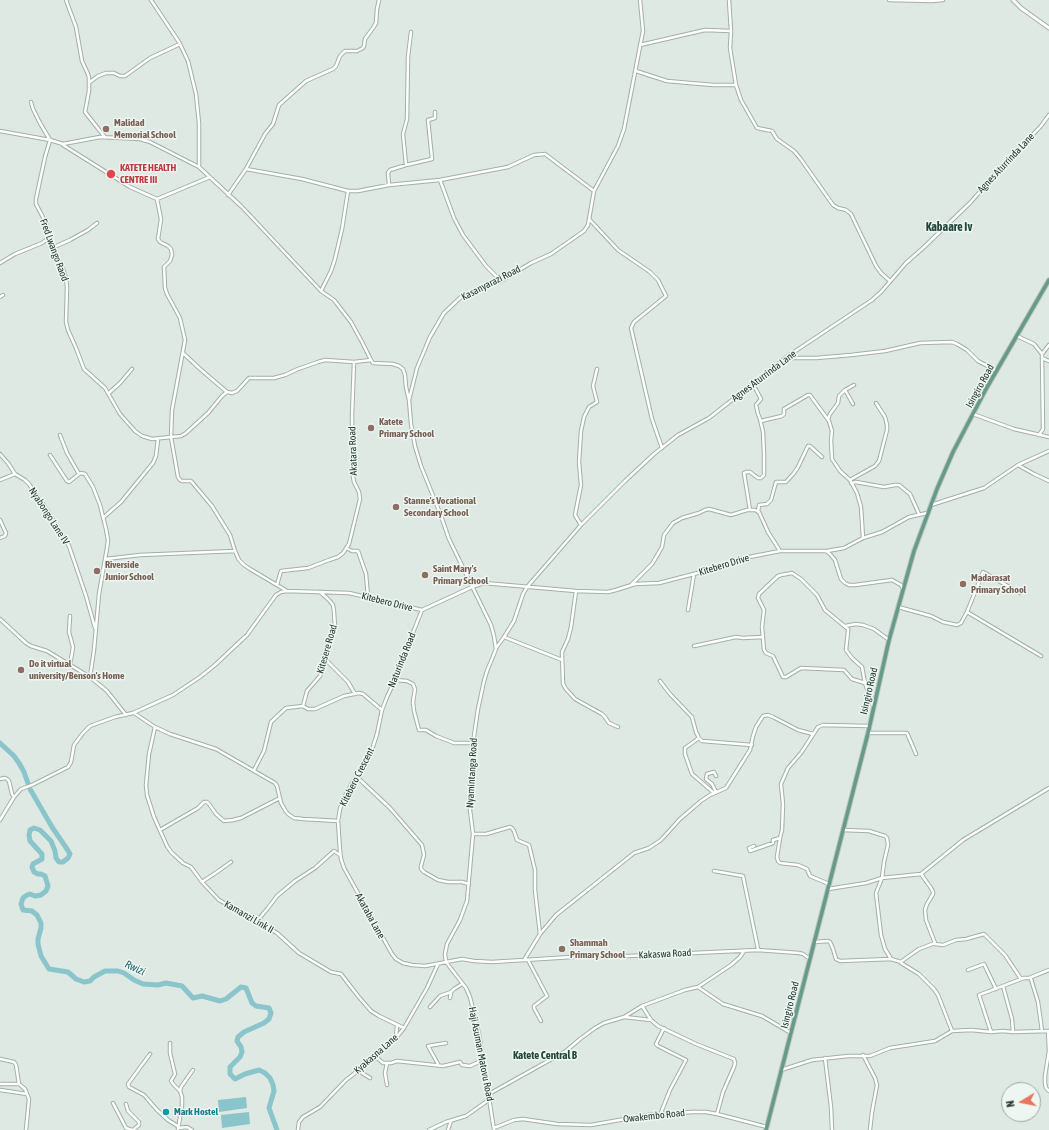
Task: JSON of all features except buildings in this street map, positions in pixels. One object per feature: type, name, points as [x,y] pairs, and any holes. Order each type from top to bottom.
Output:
[{"type":"main road","name":"Isingiro Road","points":[[766,1128],[868,733],[889,640],[914,551],[927,513],[953,452],[1049,280]]},
{"type":"street","points":[[66,0],[76,27],[82,61],[90,82],[85,112],[104,137]]},
{"type":"street","points":[[151,0],[172,29],[188,61],[196,94],[199,123],[199,167]]},
{"type":"street","points":[[228,195],[246,169],[265,134],[273,124],[279,105],[306,81],[333,69],[336,66],[340,56],[345,51],[357,51],[363,48],[365,39],[376,23],[379,0]]},
{"type":"street","name":"Kasanyarazi Road","points":[[472,587],[449,539],[421,466],[415,446],[409,400],[417,368],[430,337],[444,312],[461,297],[501,281],[531,262],[551,254],[584,231],[588,225],[594,190],[618,146],[624,129],[643,31],[640,0]]},
{"type":"street","points":[[729,0],[731,31],[730,48],[736,85],[741,100],[758,128],[772,131],[777,139],[794,151],[833,205],[846,210],[851,214],[876,266],[890,281]]},
{"type":"street","points":[[889,0],[944,0]]},
{"type":"street","points":[[1013,0],[1021,8],[1049,28]]},
{"type":"street","points":[[640,45],[705,30],[731,31]]},
{"type":"street","points":[[406,165],[403,134],[408,119],[408,57],[411,32]]},
{"type":"street","points":[[90,82],[98,76],[106,73],[114,73],[120,76],[125,76],[150,58],[180,44]]},
{"type":"street","points":[[636,71],[668,81],[714,85],[736,85]]},
{"type":"street","points":[[31,102],[40,123],[50,140]]},
{"type":"street","points":[[389,185],[390,170],[432,158],[428,120],[435,118],[435,112]]},
{"type":"street","name":"Agnes Aturrinda Lane","points":[[496,648],[514,621],[523,594],[527,587],[582,526],[625,482],[678,435],[709,418],[785,358],[872,300],[881,292],[906,263],[970,203],[1041,126],[1049,115]]},
{"type":"street","points":[[0,131],[50,140],[63,144],[130,187],[157,199],[210,177]]},
{"type":"street","points":[[63,144],[104,137],[129,138],[145,141],[199,167],[321,291],[334,300],[351,322],[373,363],[393,364],[403,369],[409,400]]},
{"type":"street","name":"Fred Lwango Raod","points":[[50,140],[45,157],[36,204],[46,224],[52,248],[63,269],[66,279],[66,322],[84,369],[101,384],[109,394],[120,414],[135,431],[142,436],[152,439],[181,436],[186,433],[208,413],[227,392]]},
{"type":"street","points":[[246,169],[302,179],[348,191],[358,191],[389,185],[440,180],[508,167],[534,155],[545,154],[594,190]]},
{"type":"street","points":[[440,180],[454,218],[463,235],[486,266],[501,281]]},
{"type":"street","points":[[321,291],[335,259],[342,229],[348,191]]},
{"type":"street","points":[[157,199],[161,219],[158,240],[171,248],[172,255],[172,259],[164,267],[166,294],[180,318],[184,340],[183,353],[172,410],[171,437],[178,477],[182,481],[191,481],[212,506],[230,535],[239,560],[244,565],[287,591]]},
{"type":"street","points":[[589,219],[618,250],[650,272],[658,280],[666,296],[634,322],[631,328],[652,419],[662,448]]},
{"type":"street","points":[[52,248],[70,240],[97,223]]},
{"type":"street","points":[[0,263],[15,254],[42,243],[49,238]]},
{"type":"street","points":[[1017,336],[1034,344],[1042,354]]},
{"type":"street","points":[[785,358],[816,358],[851,355],[885,351],[920,343],[952,342],[967,350],[978,361],[997,371]]},
{"type":"street","points":[[1039,435],[1044,429],[1042,354],[1049,345]]},
{"type":"street","points":[[183,353],[227,392],[232,393],[237,391],[249,378],[274,378],[285,375],[298,368],[325,360],[354,362],[371,360]]},
{"type":"street","points":[[1042,358],[1049,360]]},
{"type":"street","name":"Akatara Road","points":[[346,548],[353,533],[360,499],[353,476],[352,416],[354,362]]},
{"type":"street","points":[[109,394],[132,369]]},
{"type":"street","points":[[582,526],[575,515],[581,484],[579,462],[581,431],[588,407],[597,402],[593,386],[597,369]]},
{"type":"street","points":[[750,510],[744,473],[750,472],[758,478],[761,478],[764,474],[763,432],[756,405],[761,399],[753,384]]},
{"type":"street","points":[[828,420],[830,414],[838,403],[839,396],[845,390],[854,385]]},
{"type":"street","points":[[845,390],[853,404]]},
{"type":"street","points":[[761,421],[782,416],[784,414],[784,409],[810,395],[828,420],[832,431],[832,459],[840,471],[850,481],[857,493],[861,508],[863,538]]},
{"type":"street","points":[[850,481],[875,466],[879,461],[887,425],[885,417],[876,403]]},
{"type":"street","points":[[973,414],[1014,429],[1049,437]]},
{"type":"street","points":[[60,435],[67,453],[79,474]]},
{"type":"street","points":[[104,517],[120,502],[153,463],[156,456],[158,439]]},
{"type":"street","points":[[758,512],[759,505],[767,504],[771,500],[776,482],[786,482],[794,473],[808,446],[810,446],[822,457]]},
{"type":"street","points":[[931,505],[984,488],[1018,465],[1049,451]]},
{"type":"street","name":"Nyabongo Lane IV","points":[[0,454],[15,474],[29,484],[46,508],[69,546],[86,596],[96,633]]},
{"type":"street","points":[[50,455],[67,481],[70,482],[79,474],[84,473],[98,499],[104,517],[108,540],[96,616],[96,633],[90,677]]},
{"type":"street","points":[[1018,465],[1049,482]]},
{"type":"street","points":[[0,480],[15,474]]},
{"type":"street","points":[[850,481],[884,487],[899,485],[910,494],[919,514]]},
{"type":"street","points":[[631,586],[652,564],[662,547],[664,535],[676,520],[709,509],[731,515],[755,510],[761,516],[768,532],[780,551]]},
{"type":"street","name":"Kitebero Drive","points":[[287,591],[349,593],[422,610],[484,583],[576,591],[608,592],[631,586],[659,583],[694,574],[722,566],[739,558],[780,551],[826,551],[844,548],[863,538],[876,535],[909,517],[927,513]]},
{"type":"street","points":[[0,520],[6,536],[0,538]]},
{"type":"street","points":[[277,585],[281,571],[308,568],[338,557],[346,548],[352,551],[358,551],[366,574],[368,597]]},
{"type":"street","points":[[106,559],[140,555],[235,551]]},
{"type":"street","points":[[826,551],[835,560],[841,579],[845,583],[855,586],[892,580],[901,584],[903,589]]},
{"type":"street","points":[[898,607],[931,616],[943,622],[957,625],[961,623],[967,612],[983,572],[1020,593]]},
{"type":"street","points":[[865,683],[852,679],[841,669],[801,668],[786,677],[783,677],[773,656],[766,653],[764,650],[762,637],[764,610],[758,596],[764,588],[778,576],[792,573],[802,579],[817,595],[825,610],[845,626],[848,631],[846,650],[862,667],[865,683],[873,706]]},
{"type":"street","points":[[688,610],[694,574]]},
{"type":"street","points":[[472,587],[491,625],[496,648]]},
{"type":"street","points":[[0,820],[19,791],[68,767],[71,762],[74,745],[90,726],[102,721],[134,713],[173,695],[215,665],[247,635],[276,595],[287,591]]},
{"type":"street","points":[[576,591],[571,626],[562,652],[563,684],[575,699],[602,714],[609,723],[618,727]]},
{"type":"street","name":"Kitesere Road","points":[[303,706],[307,691],[320,676],[323,669],[324,655],[335,628],[333,605],[320,592]]},
{"type":"street","name":"Naturinda Road","points":[[382,710],[422,610]]},
{"type":"street","points":[[967,612],[1041,656]]},
{"type":"street","points":[[70,616],[69,632],[73,647],[70,665]]},
{"type":"street","points":[[0,619],[31,646],[47,652],[90,677],[106,692],[126,715]]},
{"type":"street","points":[[845,626],[863,624],[874,629],[889,640]]},
{"type":"street","points":[[694,646],[736,636],[743,638],[762,637]]},
{"type":"street","points":[[504,637],[562,660]]},
{"type":"street","name":"Nyamintanga Road","points":[[446,962],[445,954],[447,944],[465,907],[470,884],[473,834],[470,810],[473,742],[484,681],[496,648]]},
{"type":"street","points":[[324,655],[328,662],[348,682],[355,694]]},
{"type":"street","points":[[395,680],[407,681],[413,684],[415,689],[413,702],[414,711],[419,730],[426,730],[436,736],[454,743],[473,742]]},
{"type":"street","points":[[660,681],[692,717],[699,738],[704,741],[752,745]]},
{"type":"street","points":[[254,770],[264,751],[271,722],[286,708],[303,706],[308,709],[315,709],[332,700],[359,693],[363,694],[382,710]]},
{"type":"street","name":"Kitebero Crescent","points":[[338,821],[343,800],[352,783],[370,756],[377,734],[382,710]]},
{"type":"street","points":[[134,713],[155,727],[178,737],[216,749],[275,783],[281,803],[288,814],[294,818],[338,821]]},
{"type":"street","points":[[524,960],[540,934],[556,915],[634,853],[649,848],[661,840],[701,801],[726,788],[749,753],[756,727],[762,718],[768,715],[779,719],[798,730],[813,734]]},
{"type":"street","points":[[869,726],[823,725],[818,727],[801,753],[788,768],[781,784],[783,804],[782,830],[777,858],[778,861],[780,863],[798,865],[807,869],[810,876],[828,887],[866,883],[882,878],[921,874],[963,840],[1049,788]]},
{"type":"street","name":"Kamanzi Link II","points":[[155,727],[149,754],[146,784],[147,795],[149,804],[171,852],[183,863],[191,867],[202,882],[219,900],[277,933],[299,953],[331,972],[341,974],[371,1011],[396,1026],[404,1028]]},
{"type":"street","points":[[868,733],[907,733],[916,754]]},
{"type":"street","points":[[699,738],[685,748],[685,754],[692,774],[715,793]]},
{"type":"street","points":[[715,793],[712,784],[706,778],[707,774],[714,772],[716,776]]},
{"type":"street","points":[[357,777],[390,808],[422,846],[424,855],[421,869],[424,872],[438,880],[470,884]]},
{"type":"street","points":[[0,780],[5,778],[9,781],[14,797]]},
{"type":"street","points":[[160,830],[198,808],[204,802],[207,802],[216,814],[224,821],[241,818],[280,798]]},
{"type":"street","name":"Akataba Lane","points":[[338,821],[340,855],[344,868],[392,954],[403,964],[425,966],[446,962]]},
{"type":"street","points":[[473,834],[486,834],[510,827],[514,831],[517,840],[529,845],[536,870],[535,890],[540,934]]},
{"type":"street","points":[[843,830],[869,831],[887,838],[888,845],[882,878],[876,893],[881,935],[885,949],[891,959]]},
{"type":"street","points":[[754,846],[749,848],[750,851],[774,843],[773,840],[780,838]]},
{"type":"street","points":[[257,921],[277,896],[295,881],[315,868],[334,851],[340,855]]},
{"type":"street","points":[[202,882],[230,862]]},
{"type":"street","points":[[714,871],[743,876],[758,950]]},
{"type":"street","points":[[921,874],[933,892],[925,910],[926,920],[935,942],[934,944]]},
{"type":"street","points":[[901,962],[919,949],[934,944],[943,945],[956,940],[984,934],[1005,955],[1021,979]]},
{"type":"street","points":[[814,942],[830,942],[836,959],[840,961],[891,959],[901,962],[904,966],[919,974],[934,989],[952,1031]]},
{"type":"street","name":"Kakaswa Road","points":[[446,962],[462,960],[492,962],[588,956],[629,956],[758,950],[799,952],[810,959]]},
{"type":"street","points":[[489,1094],[566,1051],[580,1039],[604,1023],[624,1017],[642,1006],[685,990],[698,987],[731,965],[745,951]]},
{"type":"street","points":[[528,960],[547,996],[534,1006],[541,1021]]},
{"type":"street","name":"Haji Asuman Matovu Road","points":[[446,962],[470,996],[479,1034],[494,1129]]},
{"type":"street","name":"Kyakasna Lane","points":[[298,1130],[300,1122],[303,1118],[320,1107],[346,1080],[396,1038],[404,1028],[427,988],[438,964]]},
{"type":"street","points":[[968,970],[985,964],[996,989]]},
{"type":"street","points":[[991,1032],[979,996],[1021,979],[1029,978],[1049,970]]},
{"type":"street","points":[[1029,978],[1031,979],[1038,1002],[1042,1031]]},
{"type":"street","points":[[450,998],[454,988],[462,984]]},
{"type":"street","points":[[1003,986],[1011,1014],[1013,1032]]},
{"type":"street","points":[[698,987],[723,1004],[762,1016],[791,1034]]},
{"type":"street","points":[[430,1007],[440,996],[452,992]]},
{"type":"street","points":[[642,1006],[651,1020],[658,1026],[696,1044],[734,1059],[734,1067],[723,1092],[717,1114]]},
{"type":"street","points":[[624,1017],[651,1020]]},
{"type":"street","points":[[396,1026],[396,1038]]},
{"type":"street","points":[[660,1115],[670,1090],[686,1060],[656,1044],[664,1028]]},
{"type":"street","points":[[782,1070],[802,1062],[825,1058],[874,1055],[890,1048],[935,1041],[952,1031],[1049,1031],[1048,1059],[1045,1076],[1046,1088],[1049,1091]]},
{"type":"street","points":[[170,1043],[170,1053],[175,1074],[171,1081],[180,1091]]},
{"type":"street","points":[[438,1065],[428,1046],[446,1043]]},
{"type":"street","points":[[150,1054],[128,1084],[129,1087],[144,1095],[157,1110],[178,1128],[187,1127],[192,1130]]},
{"type":"street","points":[[375,1056],[383,1063],[397,1061],[443,1066],[460,1062],[470,1066],[483,1060]]},
{"type":"street","points":[[864,1056],[877,1085],[870,1130]]},
{"type":"street","points":[[825,1058],[831,1107],[832,1130]]},
{"type":"street","points":[[0,1059],[14,1062],[16,1065],[19,1084]]},
{"type":"street","points":[[387,1063],[385,1073],[387,1085]]},
{"type":"street","points":[[360,1068],[362,1073],[370,1078]]},
{"type":"street","points":[[178,1128],[182,1104],[180,1091],[192,1070]]},
{"type":"street","points":[[0,1084],[19,1084],[28,1094],[29,1099],[26,1130]]},
{"type":"street","points":[[0,1090],[28,1094]]},
{"type":"street","points":[[428,1130],[446,1122],[466,1116],[490,1100]]},
{"type":"street","points":[[113,1103],[126,1128],[133,1130],[139,1125],[139,1122],[128,1111],[126,1104]]},
{"type":"street","name":"Owakembo Road","points":[[494,1129],[514,1120],[524,1119],[557,1124],[591,1125],[648,1115],[692,1112],[717,1114],[766,1128]]},
{"type":"street","points":[[448,1130],[450,1121]]},
{"type":"water","points":[[246,1097],[247,1108],[219,1112],[218,1100]]},
{"type":"water","points":[[249,1112],[250,1124],[222,1128],[221,1115]]},
{"type":"waterway","name":"Rwizi","points":[[0,743],[19,763],[30,789],[70,854],[63,862],[59,862],[56,858],[51,841],[40,830],[34,828],[30,830],[30,841],[42,854],[42,859],[33,864],[32,867],[34,872],[45,876],[48,886],[46,891],[41,895],[27,895],[23,898],[21,904],[23,910],[32,911],[37,915],[41,923],[38,944],[41,956],[49,969],[68,972],[76,979],[84,982],[90,981],[105,971],[118,971],[143,984],[158,985],[166,983],[182,986],[193,998],[202,996],[220,1001],[226,999],[241,987],[246,988],[252,1003],[256,1006],[269,1008],[271,1013],[269,1019],[264,1023],[244,1032],[238,1037],[237,1041],[242,1052],[240,1057],[230,1067],[230,1074],[235,1079],[259,1070],[270,1078],[274,1091],[269,1108],[277,1130]]},
{"type":"place","name":"Malidad Memorial School","points":[[106,129]]},
{"type":"place","name":"KATETE HEALTH CENTRE III","points":[[111,174]]},
{"type":"place","name":"Katete Primary School","points":[[371,428]]},
{"type":"place","name":"Stanne's Vocational Secondary School","points":[[396,507]]},
{"type":"place","name":"Riverside Junior School","points":[[97,571]]},
{"type":"place","name":"Saint Mary's Primary School","points":[[425,575]]},
{"type":"place","name":"Madarasat Primary School","points":[[963,584]]},
{"type":"place","name":"Do it virtual university/Benson's Home","points":[[21,670]]},
{"type":"place","name":"Shammah Primary School","points":[[562,949]]},
{"type":"place","name":"Mark Hostel","points":[[166,1112]]},
{"type":"district","name":"Kabaare Iv","points":[[949,227]]},
{"type":"district","name":"Katete Central B","points":[[545,1056]]}]
